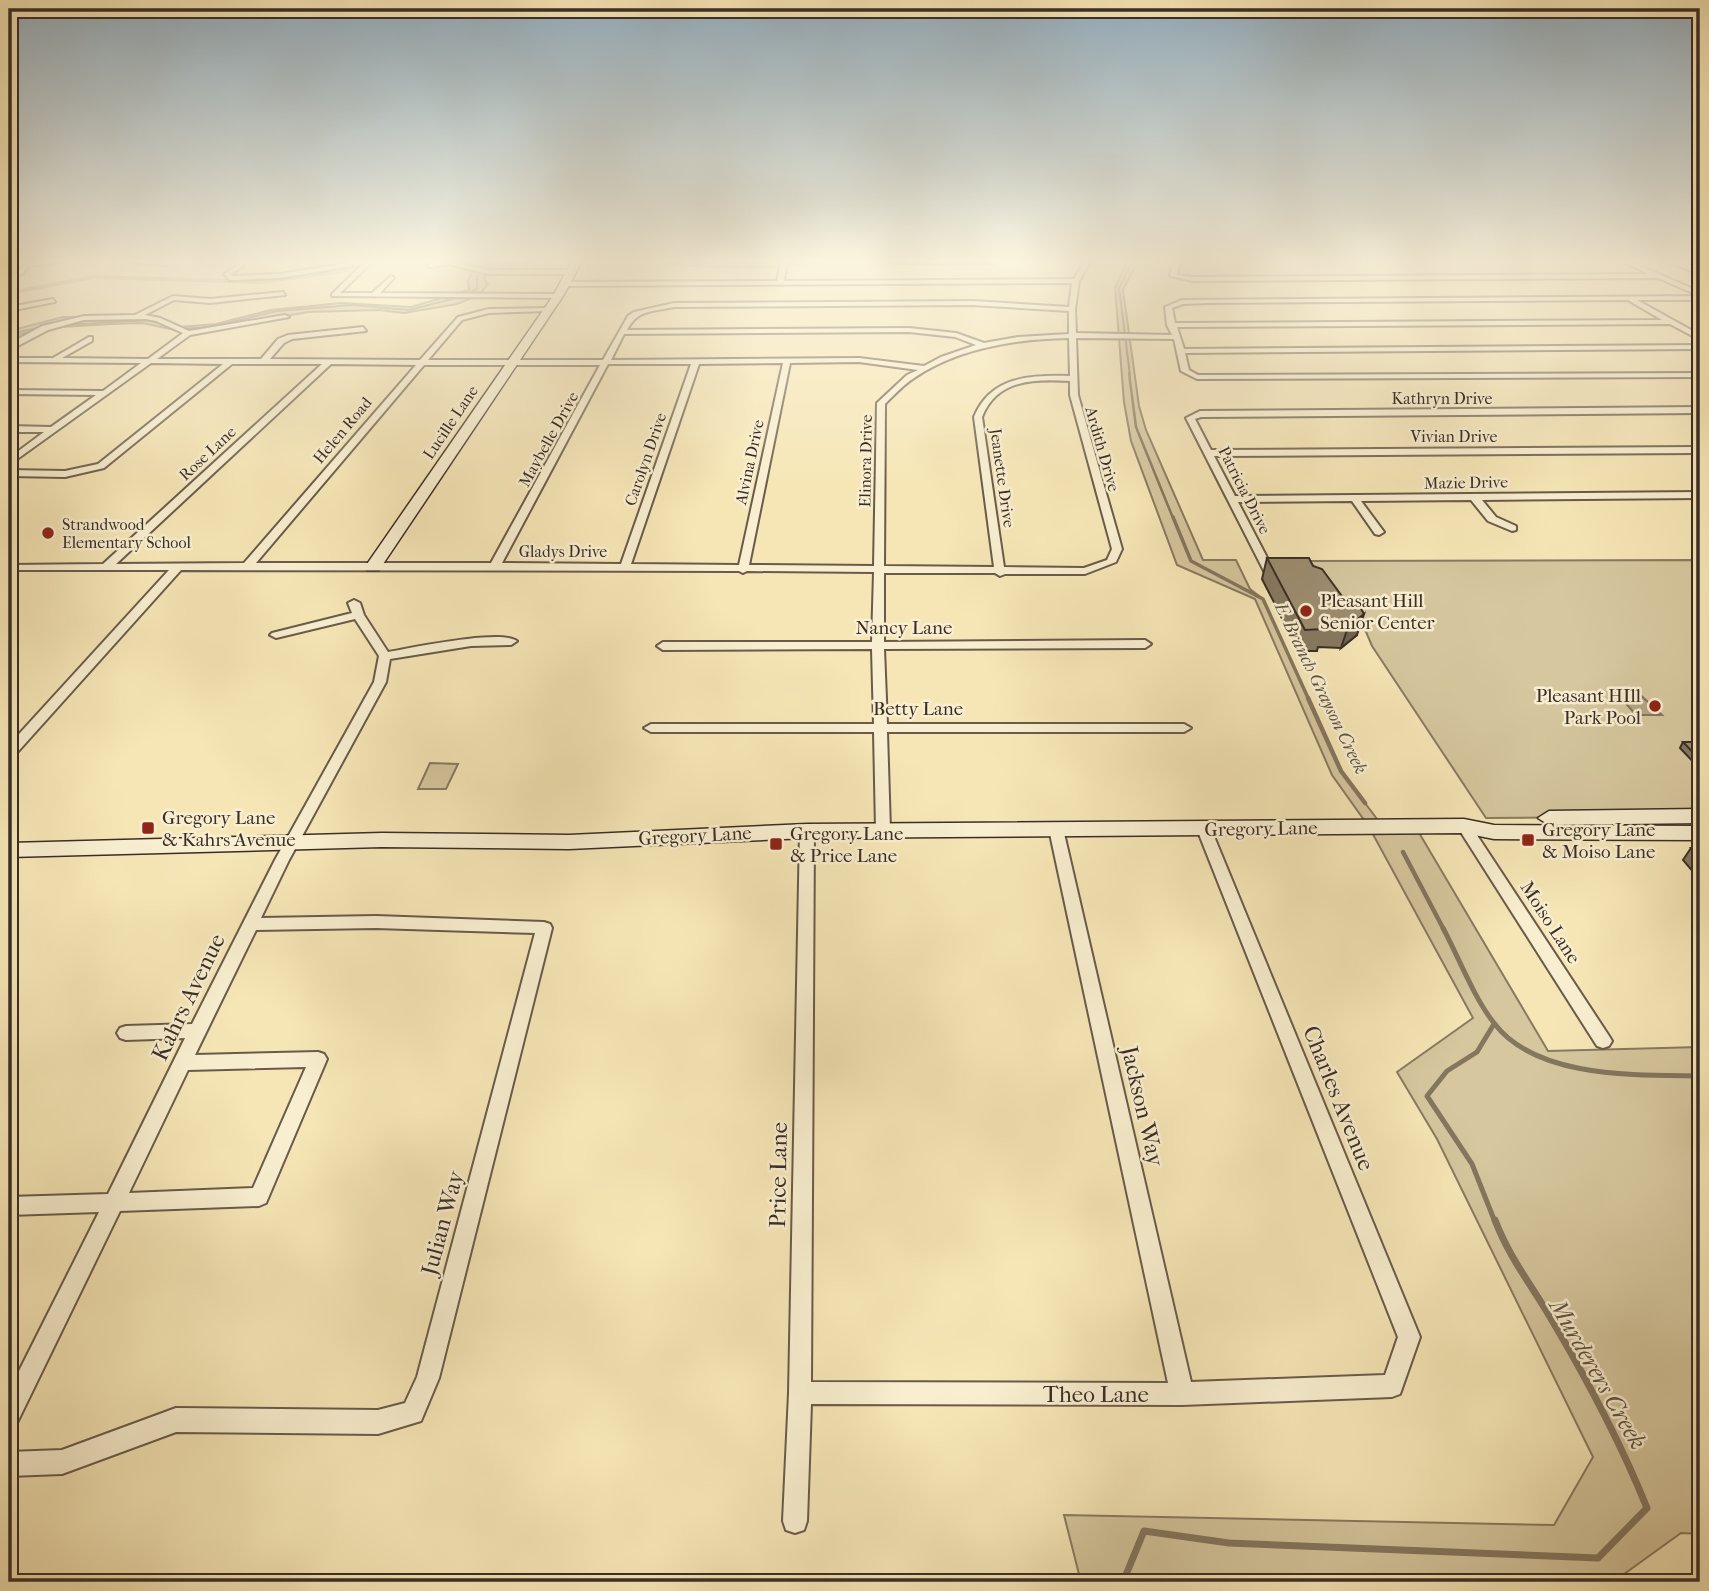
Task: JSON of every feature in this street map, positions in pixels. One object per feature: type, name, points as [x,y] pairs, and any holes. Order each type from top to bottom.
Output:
[{"type":"main road","name":"Lucille Lane","points":[[373,567],[531,335]]},
{"type":"main road","name":"Gregory Lane","points":[[1465,826],[1486,818],[1700,816]]},
{"type":"main road","name":"Gregory Lane","points":[[9,850],[292,842],[569,842],[883,830],[1205,830],[1465,826],[1494,832],[1700,833]]},
{"type":"street","points":[[9,347],[31,335]]},
{"type":"street","points":[[9,462],[185,335]]},
{"type":"street","points":[[264,361],[281,341],[307,335]]},
{"type":"street","name":"Helen Road","points":[[246,568],[444,335]]},
{"type":"street","name":"Maybelle Drive","points":[[495,566],[621,335]]},
{"type":"street","points":[[957,335],[982,345]]},
{"type":"street","name":"Elinora Drive","points":[[883,830],[878,645],[881,403],[896,386],[923,368],[982,345],[1073,336],[1174,337]]},
{"type":"street","name":"Ardith Drive","points":[[1073,336],[1076,411],[1117,550],[1111,562]]},
{"type":"street","points":[[1174,337],[1183,351],[1185,371],[1197,377],[1225,379],[1700,375]]},
{"type":"street","points":[[55,359],[89,339]]},
{"type":"street","points":[[1183,351],[1700,347]]},
{"type":"street","points":[[9,360],[419,363],[870,360],[923,368]]},
{"type":"street","name":"Alvina Drive","points":[[743,570],[787,360]]},
{"type":"street","points":[[9,473],[65,474],[101,466],[231,361]]},
{"type":"street","name":"Carolyn Drive","points":[[625,567],[696,361]]},
{"type":"street","name":"Rose Lane","points":[[106,567],[329,362]]},
{"type":"street","name":"Jeanette Drive","points":[[1000,573],[978,417],[980,407],[993,392],[1010,384],[1043,379],[1074,379]]},
{"type":"street","points":[[9,392],[103,393]]},
{"type":"street","name":"Kathryn Drive","points":[[1194,424],[1190,418],[1200,414],[1700,410]]},
{"type":"street","name":"Patricia Drive","points":[[1194,424],[1269,571]]},
{"type":"street","points":[[9,429],[52,430]]},
{"type":"street","name":"Vivian Drive","points":[[1208,453],[1700,450]]},
{"type":"street","name":"Mazie Drive","points":[[1232,499],[1700,495]]},
{"type":"street","points":[[1475,498],[1492,519],[1512,528]]},
{"type":"street","points":[[1356,500],[1379,532]]},
{"type":"street","name":"Gladys Drive","points":[[13,567],[495,566],[1000,573],[1085,571],[1111,562]]},
{"type":"street","points":[[9,754],[177,568]]},
{"type":"street","points":[[276,635],[356,609],[384,656],[471,642],[511,641]]},
{"type":"street","name":"Nancy Lane","points":[[663,646],[1145,643]]},
{"type":"street","name":"Kahrs Avenue","points":[[9,1415],[292,842],[380,682],[384,656]]},
{"type":"street","name":"Betty Lane","points":[[651,728],[1184,728]]},
{"type":"street","name":"Moiso Lane","points":[[1465,826],[1603,1041]]},
{"type":"street","name":"Jackson Way","points":[[1056,829],[1182,1394]]},
{"type":"street","name":"Charles Avenue","points":[[1205,830],[1409,1337],[1392,1386]]},
{"type":"street","name":"Price Lane","points":[[795,1521],[800,1393],[807,831]]},
{"type":"street","name":"Julian Way","points":[[9,1464],[62,1462],[176,1420],[378,1422],[413,1413],[428,1378],[544,928],[376,922],[251,924]]},
{"type":"street","points":[[126,1033],[198,1031]]},
{"type":"street","points":[[9,1206],[259,1197],[318,1059],[183,1063]]},
{"type":"street","name":"Theo Lane","points":[[800,1393],[1182,1394],[1392,1386]]},
{"type":"shaded area","points":[[1119,335],[1129,335],[1139,406],[1146,430],[1203,560],[1236,560],[1250,589],[1263,599],[1341,771],[1383,827],[1415,826],[1548,1051],[1700,1047],[1700,1534],[1681,1533],[1613,1582],[1081,1582],[1064,1515],[1554,1525],[1593,1457],[1437,1139],[1397,1072],[1473,1018],[1369,827],[1332,775],[1255,599],[1177,565],[1131,441],[1124,402]]},
{"type":"shaded area","points":[[1700,560],[1700,816],[1486,818],[1372,646],[1361,620],[1309,561]]},
{"type":"shaded area","points":[[1613,689],[1634,689],[1662,715],[1636,715]]},
{"type":"shaded area","points":[[430,763],[458,764],[446,789],[418,789]]},
{"type":"building","points":[[1267,558],[1309,558],[1313,566],[1322,569],[1350,607],[1360,607],[1364,614],[1348,627],[1321,626],[1323,629],[1305,630]]},
{"type":"building","points":[[1683,742],[1700,742],[1700,760]]},
{"type":"building","points":[[1691,848],[1700,848],[1700,859]]},
{"type":"waterway","name":"E. Branch Grayson Creek","points":[[1125,335],[1130,375]]},
{"type":"waterway","name":"E. Branch Grayson Creek","points":[[1129,373],[1136,427],[1173,518]]},
{"type":"waterway","name":"E. Branch Grayson Creek","points":[[1173,517],[1191,561],[1263,599],[1309,700]]},
{"type":"waterway","name":"E. Branch Grayson Creek","points":[[1308,698],[1341,771],[1365,803]]},
{"type":"waterway","name":"E. Branch Grayson Creek","points":[[1403,852],[1444,929]]},
{"type":"waterway","name":"E. Branch Grayson Creek","points":[[1444,929],[1473,990],[1494,1023],[1512,1041],[1535,1055],[1561,1064],[1618,1074],[1700,1076]]},
{"type":"waterway","name":"Murderers Creek","points":[[1494,1024],[1477,1052],[1447,1071],[1427,1096],[1472,1164],[1495,1222]]},
{"type":"waterway","name":"Murderers Creek","points":[[1123,1582],[1144,1531],[1229,1543],[1598,1558],[1647,1508],[1590,1387],[1513,1258],[1495,1220]]},
{"type":"place","name":"Strandwood Elementary School","points":[[48,533]]},
{"type":"place","name":"Pleasant Hill Senior Center","points":[[1306,611]]},
{"type":"place","name":"Pleasant HIll Park Pool","points":[[1655,706]]},
{"type":"place","name":"Gregory Lane & Kahrs Avenue","points":[[148,828]]},
{"type":"place","name":"Gregory Lane & Moiso Lane","points":[[1528,840]]},
{"type":"place","name":"Gregory Lane & Price Lane","points":[[776,844]]}]
